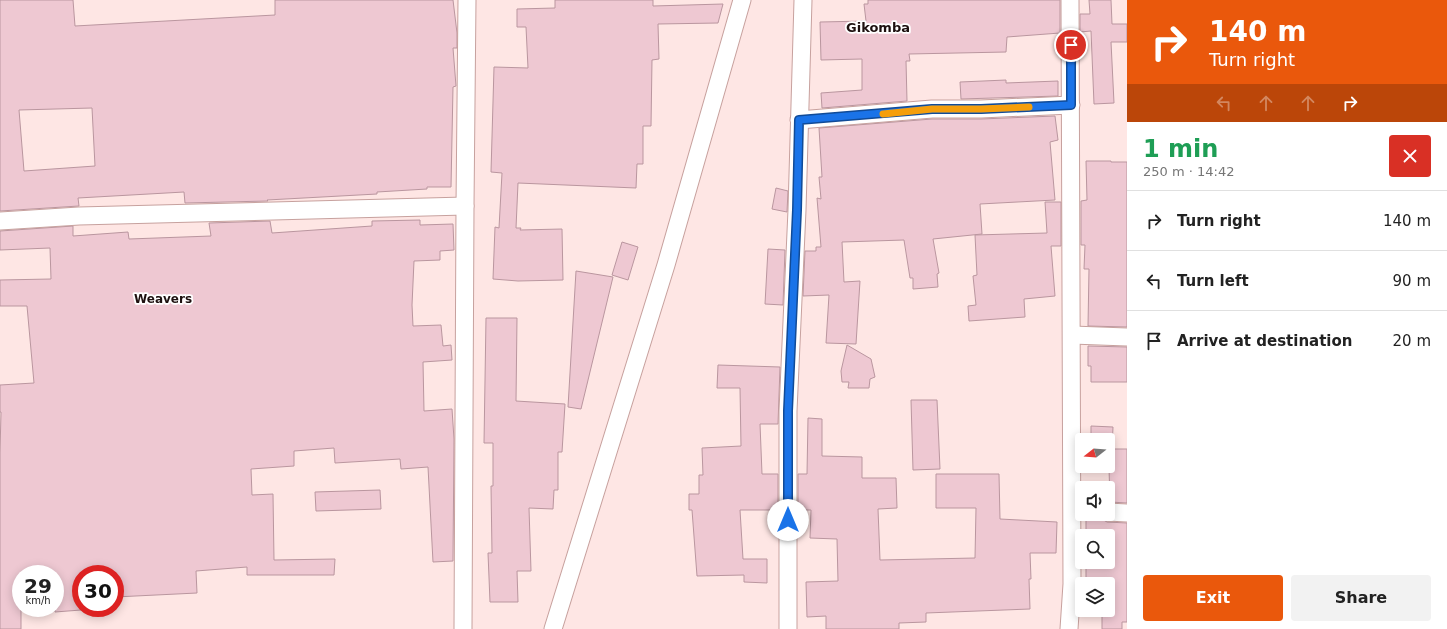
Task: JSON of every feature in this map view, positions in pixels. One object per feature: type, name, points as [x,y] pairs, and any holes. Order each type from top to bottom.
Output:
[{"type":"street","points":[[463,629],[467,0]]},
{"type":"street","points":[[553,629],[666,265],[742,0]]},
{"type":"street","points":[[788,629],[788,411],[797,210],[803,0]]},
{"type":"street","points":[[1070,0],[1072,335],[1076,481]]},
{"type":"street","points":[[799,120],[932,109],[981,109],[1071,105]]},
{"type":"street","points":[[0,221],[79,216],[465,206]]},
{"type":"street","points":[[1072,335],[1127,337]]},
{"type":"street","points":[[1115,512],[1127,513]]},
{"type":"street","points":[[1069,629],[1076,521]]},
{"type":"building","points":[[0,0],[73,0],[75,26],[275,15],[275,0],[453,0],[457,33],[457,48],[453,48],[456,86],[453,87],[451,187],[427,187],[427,189],[377,192],[377,194],[267,200],[268,201],[185,203],[184,192],[78,198],[79,206],[0,211]],"holes":[[[92,108],[95,166],[24,171],[19,110]]]},
{"type":"building","points":[[555,0],[653,0],[653,6],[723,4],[718,23],[658,24],[659,59],[652,60],[651,126],[643,126],[643,164],[637,164],[636,188],[518,183],[516,228],[521,228],[520,230],[562,229],[563,280],[518,281],[493,279],[495,227],[499,228],[502,173],[491,172],[494,67],[528,68],[526,27],[517,27],[517,9],[555,8]]},
{"type":"building","points":[[868,0],[1060,0],[1060,33],[1007,37],[1006,52],[909,54],[910,61],[906,61],[907,101],[822,108],[821,93],[862,90],[862,59],[821,60],[820,22],[866,21],[864,4],[868,4]]},
{"type":"building","points":[[1089,0],[1111,0],[1112,24],[1127,24],[1127,42],[1111,42],[1114,103],[1094,104],[1091,31],[1080,32],[1080,14],[1090,14]]},
{"type":"building","points":[[1006,80],[1006,83],[1058,81],[1058,96],[961,99],[960,82]]},
{"type":"building","points":[[1055,116],[1058,140],[1050,142],[1055,200],[980,204],[982,234],[933,239],[939,273],[937,274],[938,287],[913,289],[913,278],[910,278],[904,240],[842,242],[844,282],[860,281],[856,344],[826,343],[829,295],[803,296],[805,251],[816,251],[816,247],[821,247],[817,198],[821,199],[819,177],[822,177],[819,128],[932,119]]},
{"type":"building","points":[[1086,161],[1127,162],[1127,327],[1088,326],[1089,269],[1084,269],[1085,245],[1081,245],[1081,201],[1087,200]]},
{"type":"building","points":[[776,188],[788,191],[787,212],[772,209]]},
{"type":"building","points":[[1045,202],[1061,202],[1061,246],[1051,246],[1055,296],[1024,299],[1025,317],[969,321],[968,306],[976,305],[973,276],[977,275],[975,235],[1047,233]]},
{"type":"building","points":[[420,220],[420,225],[453,224],[454,250],[440,251],[440,260],[414,261],[412,305],[413,326],[441,325],[443,346],[451,345],[452,360],[423,362],[424,411],[452,409],[454,439],[453,561],[433,562],[428,467],[401,469],[400,459],[335,463],[334,448],[294,451],[294,466],[251,469],[252,495],[273,494],[274,560],[335,559],[334,575],[247,575],[247,567],[196,571],[197,593],[124,597],[124,565],[72,565],[72,611],[64,611],[64,565],[12,565],[12,617],[21,617],[21,629],[0,629],[0,385],[34,383],[27,306],[0,306],[0,280],[51,279],[50,248],[0,250],[0,231],[73,226],[73,236],[128,232],[129,239],[211,236],[209,223],[270,221],[272,233],[372,226],[372,221]]},
{"type":"building","points":[[622,242],[638,247],[628,280],[612,275]]},
{"type":"building","points":[[768,249],[785,250],[783,305],[765,304]]},
{"type":"building","points":[[576,271],[613,277],[581,409],[568,407]]},
{"type":"building","points":[[486,318],[517,318],[516,401],[565,404],[562,452],[558,452],[558,490],[554,490],[553,509],[529,508],[531,571],[517,571],[518,602],[490,602],[488,553],[492,553],[491,486],[493,486],[493,443],[484,443]]},
{"type":"building","points":[[847,345],[871,359],[875,377],[870,379],[869,388],[848,388],[849,382],[842,382],[841,371]]},
{"type":"building","points":[[1088,346],[1127,347],[1127,382],[1091,382],[1091,366],[1088,366]]},
{"type":"building","points":[[718,365],[780,367],[778,424],[760,424],[762,474],[778,474],[778,510],[740,510],[743,559],[767,559],[767,583],[744,582],[744,575],[697,576],[692,510],[689,510],[689,494],[699,494],[699,475],[703,475],[702,448],[741,446],[740,388],[717,388]]},
{"type":"building","points":[[911,400],[937,400],[940,469],[913,470]]},
{"type":"building","points":[[808,418],[822,419],[822,456],[862,457],[862,478],[896,478],[897,508],[878,509],[880,560],[975,558],[976,508],[936,508],[936,474],[999,474],[1000,519],[1057,522],[1056,553],[1030,553],[1030,609],[926,613],[926,622],[899,623],[899,629],[826,629],[826,616],[807,617],[806,582],[838,581],[837,539],[810,538],[811,510],[798,510],[798,474],[807,474]]},
{"type":"building","points":[[1091,426],[1113,427],[1113,433],[1091,433]]},
{"type":"building","points":[[1115,449],[1127,449],[1127,503],[1115,502],[1115,481],[1109,481],[1109,473],[1115,473]]},
{"type":"building","points":[[380,490],[381,509],[316,511],[315,492]]},
{"type":"building","points":[[1086,521],[1127,523],[1127,622],[1122,622],[1122,629],[1102,629],[1102,617],[1115,617],[1115,577],[1086,577],[1086,569],[1115,569],[1115,529],[1086,529]]},
{"type":"slow traffic","points":[[883,114],[932,109],[1029,107]]},
{"type":"district","name":"Gikomba","points":[[878,27]]},
{"type":"district","name":"Weavers","points":[[163,299]]},
{"type":"route","points":[[788,520],[788,411],[797,210],[799,120],[932,109],[981,109],[1071,105],[1071,45]]}]
